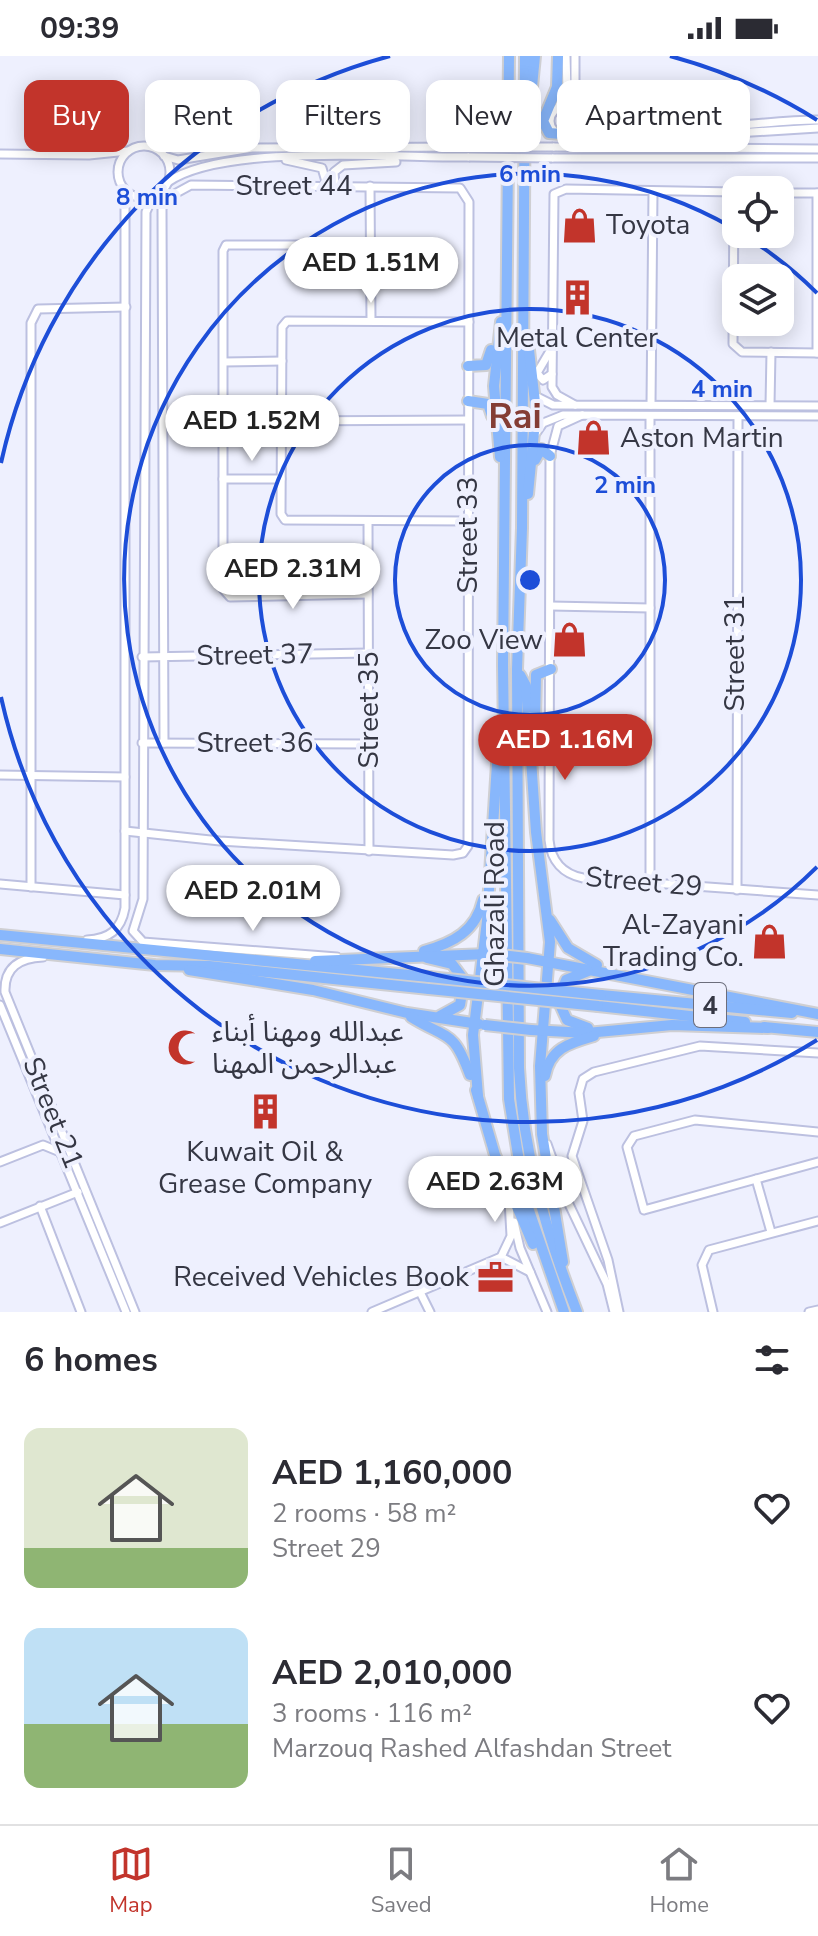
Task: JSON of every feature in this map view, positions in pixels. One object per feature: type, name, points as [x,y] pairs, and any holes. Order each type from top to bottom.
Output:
[{"type":"highway","name":"Ghazali Road","points":[[509,56],[503,665],[509,1099],[525,1199],[564,1312]]},
{"type":"highway","name":"Ghazali Road","points":[[525,56],[525,80]]},
{"type":"highway","points":[[532,80],[535,56]]},
{"type":"highway","points":[[557,80],[558,56]]},
{"type":"highway","points":[[557,87],[543,121],[549,133],[557,134]]},
{"type":"highway","name":"Ghazali Road","points":[[525,152],[522,528],[517,669],[520,1100],[536,1193],[577,1312]]},
{"type":"highway","points":[[498,445],[494,386],[507,297]]},
{"type":"highway","points":[[522,528],[531,474],[534,395],[524,297]]},
{"type":"highway","points":[[468,366],[489,362],[495,332],[501,322]]},
{"type":"highway","points":[[468,401],[484,402],[491,407],[505,498]]},
{"type":"highway","points":[[531,474],[539,451],[544,449],[550,456]]},
{"type":"highway","points":[[478,1096],[473,1052],[487,954],[503,665]]},
{"type":"highway","points":[[517,669],[526,686],[536,832],[548,915],[542,1134],[569,1290]]},
{"type":"highway","points":[[531,753],[535,679],[540,670],[551,669]]},
{"type":"highway","points":[[400,957],[448,942],[471,928],[481,908],[491,858]]},
{"type":"highway","points":[[548,915],[561,940],[572,952],[618,974]]},
{"type":"highway","name":"4","points":[[0,935],[429,977],[600,1000],[768,1028],[818,1032]]},
{"type":"highway","name":"4","points":[[0,949],[155,965],[209,966],[429,989],[818,1015]]},
{"type":"highway","points":[[245,960],[354,961],[487,954],[549,961],[818,1015]]},
{"type":"highway","points":[[407,1013],[443,1015],[454,1011],[463,999],[464,980],[459,970],[424,955]]},
{"type":"highway","points":[[155,965],[332,994],[407,1013],[544,1032],[672,1025],[768,1028]]},
{"type":"highway","points":[[618,974],[587,971],[573,974],[561,987],[558,1000],[562,1013],[575,1025],[619,1029]]},
{"type":"highway","points":[[407,1013],[457,1043],[507,1184],[546,1266]]},
{"type":"highway","points":[[541,1114],[545,1072],[555,1053],[564,1046],[619,1029]]},
{"type":"street","points":[[566,56],[567,80]]},
{"type":"street","points":[[575,56],[575,80]]},
{"type":"street","points":[[557,109],[551,123],[557,128]]},
{"type":"street","points":[[750,128],[818,120]]},
{"type":"street","points":[[804,124],[818,128]]},
{"type":"street","points":[[0,154],[89,155],[148,147],[178,160],[252,148],[818,149]]},
{"type":"street","points":[[75,944],[111,934],[122,922],[125,908],[125,190],[118,169],[130,150]]},
{"type":"street","points":[[164,156],[170,169],[168,182]]},
{"type":"street","points":[[272,157],[322,168],[331,185]]},
{"type":"street","points":[[354,961],[305,952],[143,942],[133,931],[142,906],[143,363],[146,212],[153,196],[168,182],[194,169],[272,157],[818,158]]},
{"type":"street","points":[[331,185],[334,172],[343,165],[417,158]]},
{"type":"street","name":"Street 44","points":[[164,743],[162,208],[179,189],[191,185],[460,188]]},
{"type":"street","points":[[370,186],[371,320]]},
{"type":"street","name":"Street 33","points":[[369,851],[458,855],[466,850],[469,842],[469,202],[460,188]]},
{"type":"street","points":[[575,405],[557,395],[552,374],[554,194],[566,189],[722,192]]},
{"type":"street","points":[[125,190],[138,198],[153,196]]},
{"type":"street","points":[[651,405],[653,191]]},
{"type":"street","points":[[734,248],[733,344],[742,352],[817,353],[818,193],[794,193]]},
{"type":"street","points":[[368,594],[226,595],[223,589],[223,251],[226,245],[371,245]]},
{"type":"street","points":[[145,273],[161,280],[145,292]]},
{"type":"street","points":[[31,887],[31,323],[38,309],[126,307]]},
{"type":"street","points":[[468,521],[285,520],[281,514],[281,421],[284,323],[371,320],[469,322]]},
{"type":"street","points":[[551,349],[537,373],[543,380],[552,374]]},
{"type":"street","points":[[770,405],[771,352]]},
{"type":"street","points":[[224,362],[282,361]]},
{"type":"street","points":[[126,362],[134,369],[143,363]]},
{"type":"street","points":[[534,395],[546,404],[818,406]]},
{"type":"street","points":[[611,416],[616,410],[612,405]]},
{"type":"street","points":[[637,405],[632,409],[637,416]]},
{"type":"street","name":"Street 29","points":[[582,415],[558,426],[550,456],[549,840],[554,858],[574,876],[818,895]]},
{"type":"street","points":[[533,438],[543,423],[554,416],[818,416]]},
{"type":"street","points":[[650,416],[650,884]]},
{"type":"street","name":"Street 31","points":[[737,890],[734,696],[738,416]]},
{"type":"street","points":[[281,421],[468,420]]},
{"type":"street","points":[[223,479],[281,479]]},
{"type":"street","name":"Street 35","points":[[368,521],[369,851]]},
{"type":"street","points":[[125,600],[137,595],[142,601]]},
{"type":"street","points":[[551,606],[650,608]]},
{"type":"street","name":"Street 37","points":[[142,657],[369,653]]},
{"type":"street","name":"Street 36","points":[[142,743],[369,744]]},
{"type":"street","points":[[0,775],[125,777]]},
{"type":"street","points":[[125,831],[369,851]]},
{"type":"street","points":[[125,868],[134,862],[143,869]]},
{"type":"street","points":[[0,884],[125,895]]},
{"type":"street","points":[[125,908],[130,915],[137,916]]},
{"type":"street","points":[[0,966],[14,965],[25,959],[68,954]]},
{"type":"street","name":"Street 21","points":[[14,965],[4,984],[2,1002],[135,1312]]},
{"type":"street","points":[[617,1312],[608,1260],[572,1156],[583,1121],[579,1093],[583,1079],[594,1072],[700,1046],[818,1053]]},
{"type":"street","points":[[818,1132],[695,1120],[636,1135],[627,1144],[644,1210],[818,1162]]},
{"type":"street","points":[[0,1160],[56,1130]]},
{"type":"street","name":"Street 21","points":[[56,1130],[62,1154],[126,1312]]},
{"type":"street","points":[[542,1134],[567,1200],[601,1269],[617,1312]]},
{"type":"street","points":[[0,1160],[43,1145],[52,1146],[62,1154]]},
{"type":"street","points":[[756,1179],[771,1232]]},
{"type":"street","points":[[372,1312],[501,1257],[511,1236],[507,1184]]},
{"type":"street","points":[[0,1223],[78,1192]]},
{"type":"street","points":[[509,1200],[520,1248],[547,1312]]},
{"type":"street","points":[[40,1206],[81,1312]]},
{"type":"street","points":[[713,1312],[702,1265],[705,1254],[714,1247],[818,1221]]},
{"type":"street","points":[[501,1257],[530,1272]]},
{"type":"street","points":[[420,1292],[430,1312]]},
{"type":"street","points":[[809,1312],[818,1310]]},
{"type":"place","name":"Toyota","points":[[580,225]]},
{"type":"place","name":"Metal Center","points":[[577,298]]},
{"type":"place","name":"Aston Martin","points":[[594,438]]},
{"type":"place","name":"Zoo View","points":[[569,640]]},
{"type":"place","name":"Al-Zayani Trading Co.","points":[[770,941]]},
{"type":"place","name":"عبدالله ومهنا أبناء عبدالرحمن المهنا","points":[[186,1048]]},
{"type":"place","name":"Kuwait Oil & Grease Company","points":[[265,1112]]},
{"type":"place","name":"Received Vehicles Book","points":[[495,1277]]},
{"type":"district","name":"Rai","points":[[515,416]]}]
